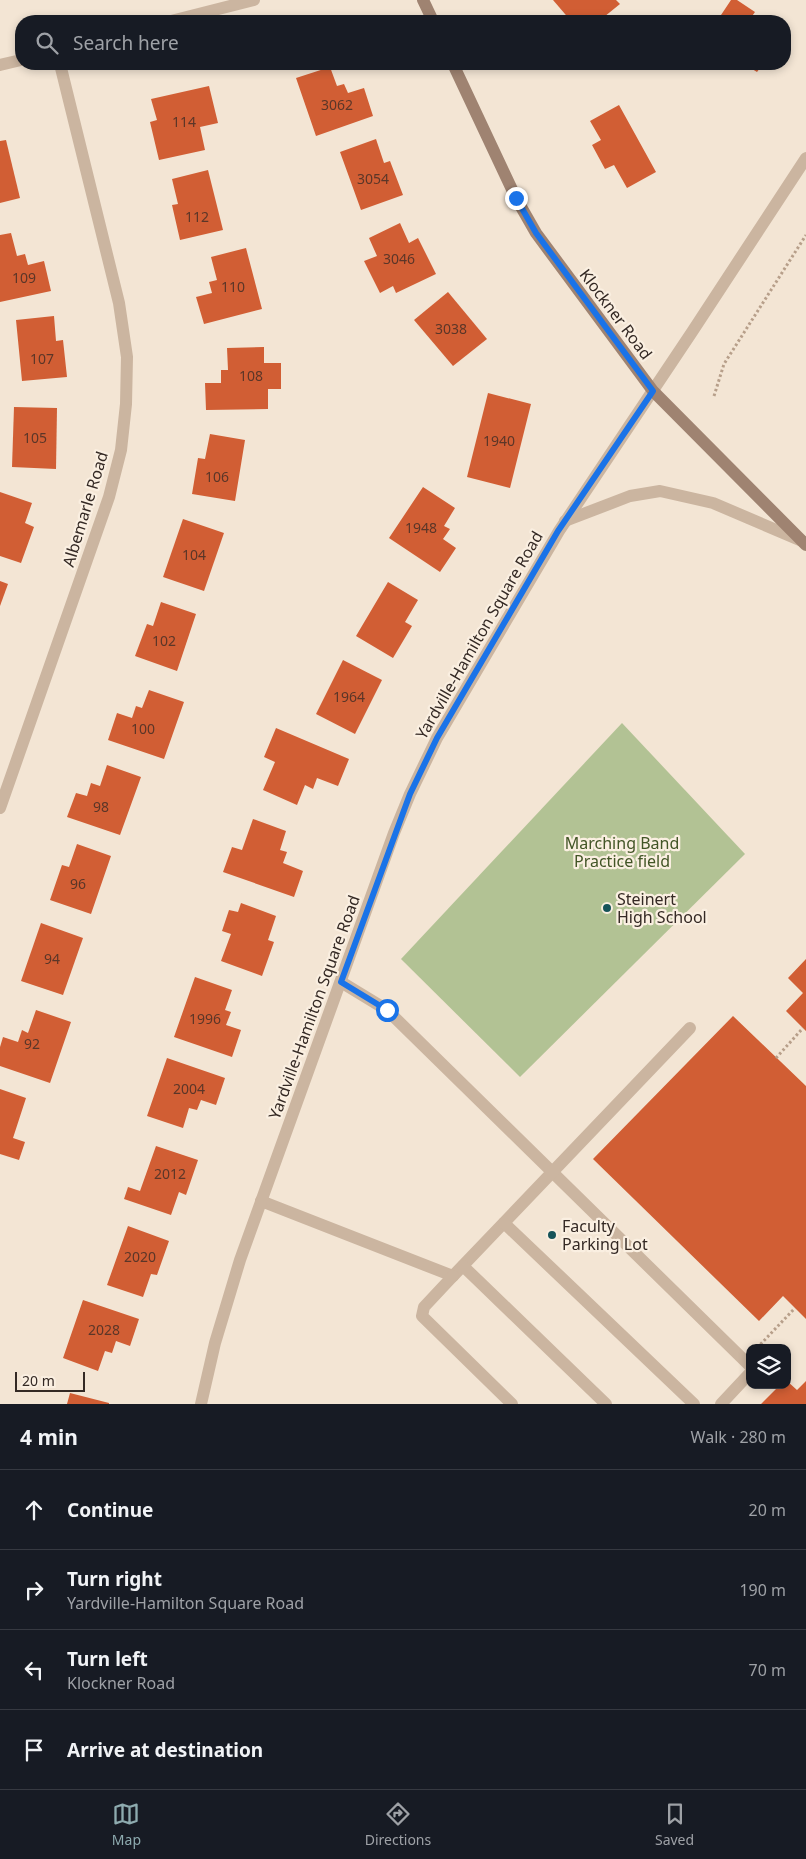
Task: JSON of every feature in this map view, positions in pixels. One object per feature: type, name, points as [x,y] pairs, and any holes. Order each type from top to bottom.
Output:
[{"type":"main road","points":[[423,0],[430,15]]},
{"type":"main road","name":"Klockner Road","points":[[456,70],[516,198],[536,233],[653,391],[804,543]]},
{"type":"street","points":[[195,15],[254,0]]},
{"type":"street","points":[[0,65],[15,61]]},
{"type":"street","name":"Albemarle Road","points":[[0,808],[109,497],[121,450],[126,404],[126,356],[120,303],[62,70]]},
{"type":"street","name":"Yardville-Hamilton Square Road","points":[[201,1404],[215,1343],[240,1260],[397,825],[437,738],[565,521],[806,158]]},
{"type":"street","points":[[565,521],[630,496],[660,491],[713,503],[804,543]]},
{"type":"street","points":[[341,982],[387,1010],[746,1362]]},
{"type":"street","points":[[512,1404],[422,1316],[424,1307],[690,1028]]},
{"type":"street","points":[[262,1201],[453,1276]]},
{"type":"street","points":[[504,1223],[694,1404]]},
{"type":"street","points":[[463,1266],[606,1404]]},
{"type":"street","points":[[721,1404],[746,1377]]},
{"type":"path","points":[[714,396],[724,364],[806,234]]},
{"type":"path","points":[[776,1058],[803,1028]]},
{"type":"path","points":[[761,1344],[795,1308]]},
{"type":"green space","name":"Marching Band Practice field","points":[[622,723],[745,854],[520,1077],[401,959]]},
{"type":"building","points":[[553,0],[616,0],[620,4],[606,15],[566,15]]},
{"type":"building","points":[[731,0],[737,0],[755,12],[753,15],[721,15]]},
{"type":"building","points":[[321,70],[331,70],[337,86],[344,84],[348,93],[364,88],[373,116],[316,136],[296,78]]},
{"type":"building","points":[[209,86],[218,123],[200,127],[205,150],[159,160],[150,122],[157,120],[151,99]]},
{"type":"building","points":[[619,105],[656,172],[627,188],[614,165],[605,169],[592,145],[601,140],[590,121]]},
{"type":"building","points":[[376,139],[384,163],[390,161],[403,195],[361,210],[340,152]]},
{"type":"building","points":[[6,140],[20,198],[0,203],[0,141]]},
{"type":"building","points":[[208,170],[223,230],[180,240],[172,205],[178,204],[172,179]]},
{"type":"building","points":[[400,223],[409,243],[418,238],[436,274],[396,293],[393,286],[380,293],[364,261],[377,256],[369,238]]},
{"type":"building","points":[[11,233],[17,256],[25,254],[28,265],[44,261],[51,291],[0,302],[0,235]]},
{"type":"building","points":[[246,248],[262,309],[204,324],[196,297],[212,293],[209,282],[217,280],[211,257]]},
{"type":"building","points":[[448,292],[487,339],[453,366],[414,320]]},
{"type":"building","points":[[54,316],[56,341],[63,340],[67,377],[22,381],[16,320]]},
{"type":"building","points":[[264,347],[264,363],[281,363],[281,389],[268,389],[268,409],[206,410],[205,383],[221,383],[221,370],[228,370],[227,348]]},
{"type":"building","points":[[488,393],[531,404],[510,488],[467,477]]},
{"type":"building","points":[[14,407],[57,408],[56,469],[12,467]]},
{"type":"building","points":[[210,434],[245,440],[235,501],[192,494],[198,458],[205,459]]},
{"type":"building","points":[[423,487],[455,508],[444,526],[450,529],[443,539],[456,548],[440,572],[389,538]]},
{"type":"building","points":[[0,492],[32,503],[25,523],[34,527],[21,563],[0,556]]},
{"type":"building","points":[[183,519],[224,533],[204,591],[163,577]]},
{"type":"building","points":[[0,581],[8,584],[0,606]]},
{"type":"building","points":[[388,582],[418,600],[405,622],[412,626],[393,658],[356,636]]},
{"type":"building","points":[[161,602],[196,614],[177,671],[135,656],[147,624],[153,626]]},
{"type":"building","points":[[343,660],[382,680],[355,734],[316,714]]},
{"type":"building","points":[[149,690],[184,702],[164,759],[108,740],[117,713],[132,718],[136,706],[142,708]]},
{"type":"building","points":[[276,728],[349,759],[338,786],[317,778],[313,789],[305,785],[297,805],[263,790],[275,762],[264,757]]},
{"type":"building","points":[[107,765],[141,777],[120,835],[67,817],[76,793],[87,796],[91,783],[100,786]]},
{"type":"building","points":[[253,819],[286,831],[280,850],[287,852],[283,863],[303,871],[294,897],[223,872],[232,847],[242,850]]},
{"type":"building","points":[[77,844],[111,856],[91,914],[50,900],[62,865],[69,867]]},
{"type":"building","points":[[241,903],[276,916],[268,940],[274,942],[262,976],[221,961],[231,934],[222,931],[229,910],[238,912]]},
{"type":"building","points":[[41,923],[83,938],[63,995],[21,981]]},
{"type":"building","points":[[806,959],[806,1031],[786,1011],[803,993],[788,978]]},
{"type":"building","points":[[195,977],[232,990],[225,1010],[231,1012],[226,1025],[241,1030],[232,1057],[174,1037]]},
{"type":"building","points":[[36,1010],[71,1022],[50,1083],[0,1066],[0,1047],[3,1037],[18,1042],[22,1030],[28,1033]]},
{"type":"building","points":[[733,1016],[806,1086],[806,1319],[783,1296],[759,1321],[593,1159]]},
{"type":"building","points":[[167,1058],[225,1078],[216,1105],[201,1100],[197,1110],[189,1108],[183,1128],[147,1116]]},
{"type":"building","points":[[0,1089],[26,1098],[13,1138],[25,1142],[19,1160],[0,1154]]},
{"type":"building","points":[[156,1146],[198,1160],[186,1195],[179,1192],[171,1215],[124,1199],[128,1187],[140,1191]]},
{"type":"building","points":[[128,1226],[169,1241],[157,1275],[151,1274],[143,1297],[107,1285]]},
{"type":"building","points":[[83,1300],[139,1319],[130,1346],[116,1341],[112,1353],[105,1351],[98,1371],[63,1358]]},
{"type":"building","points":[[806,1381],[806,1404],[761,1404],[776,1389],[791,1389],[791,1385],[797,1390]]},
{"type":"building","points":[[70,1393],[109,1403],[109,1404],[67,1404]]},
{"type":"place","name":"Steinert High School","points":[[607,908]]},
{"type":"place","name":"Faculty Parking Lot","points":[[552,1235]]},
{"type":"route","points":[[387,1010],[341,982],[394,833],[410,794],[437,738],[558,531],[653,391],[536,233],[516,198]]}]
